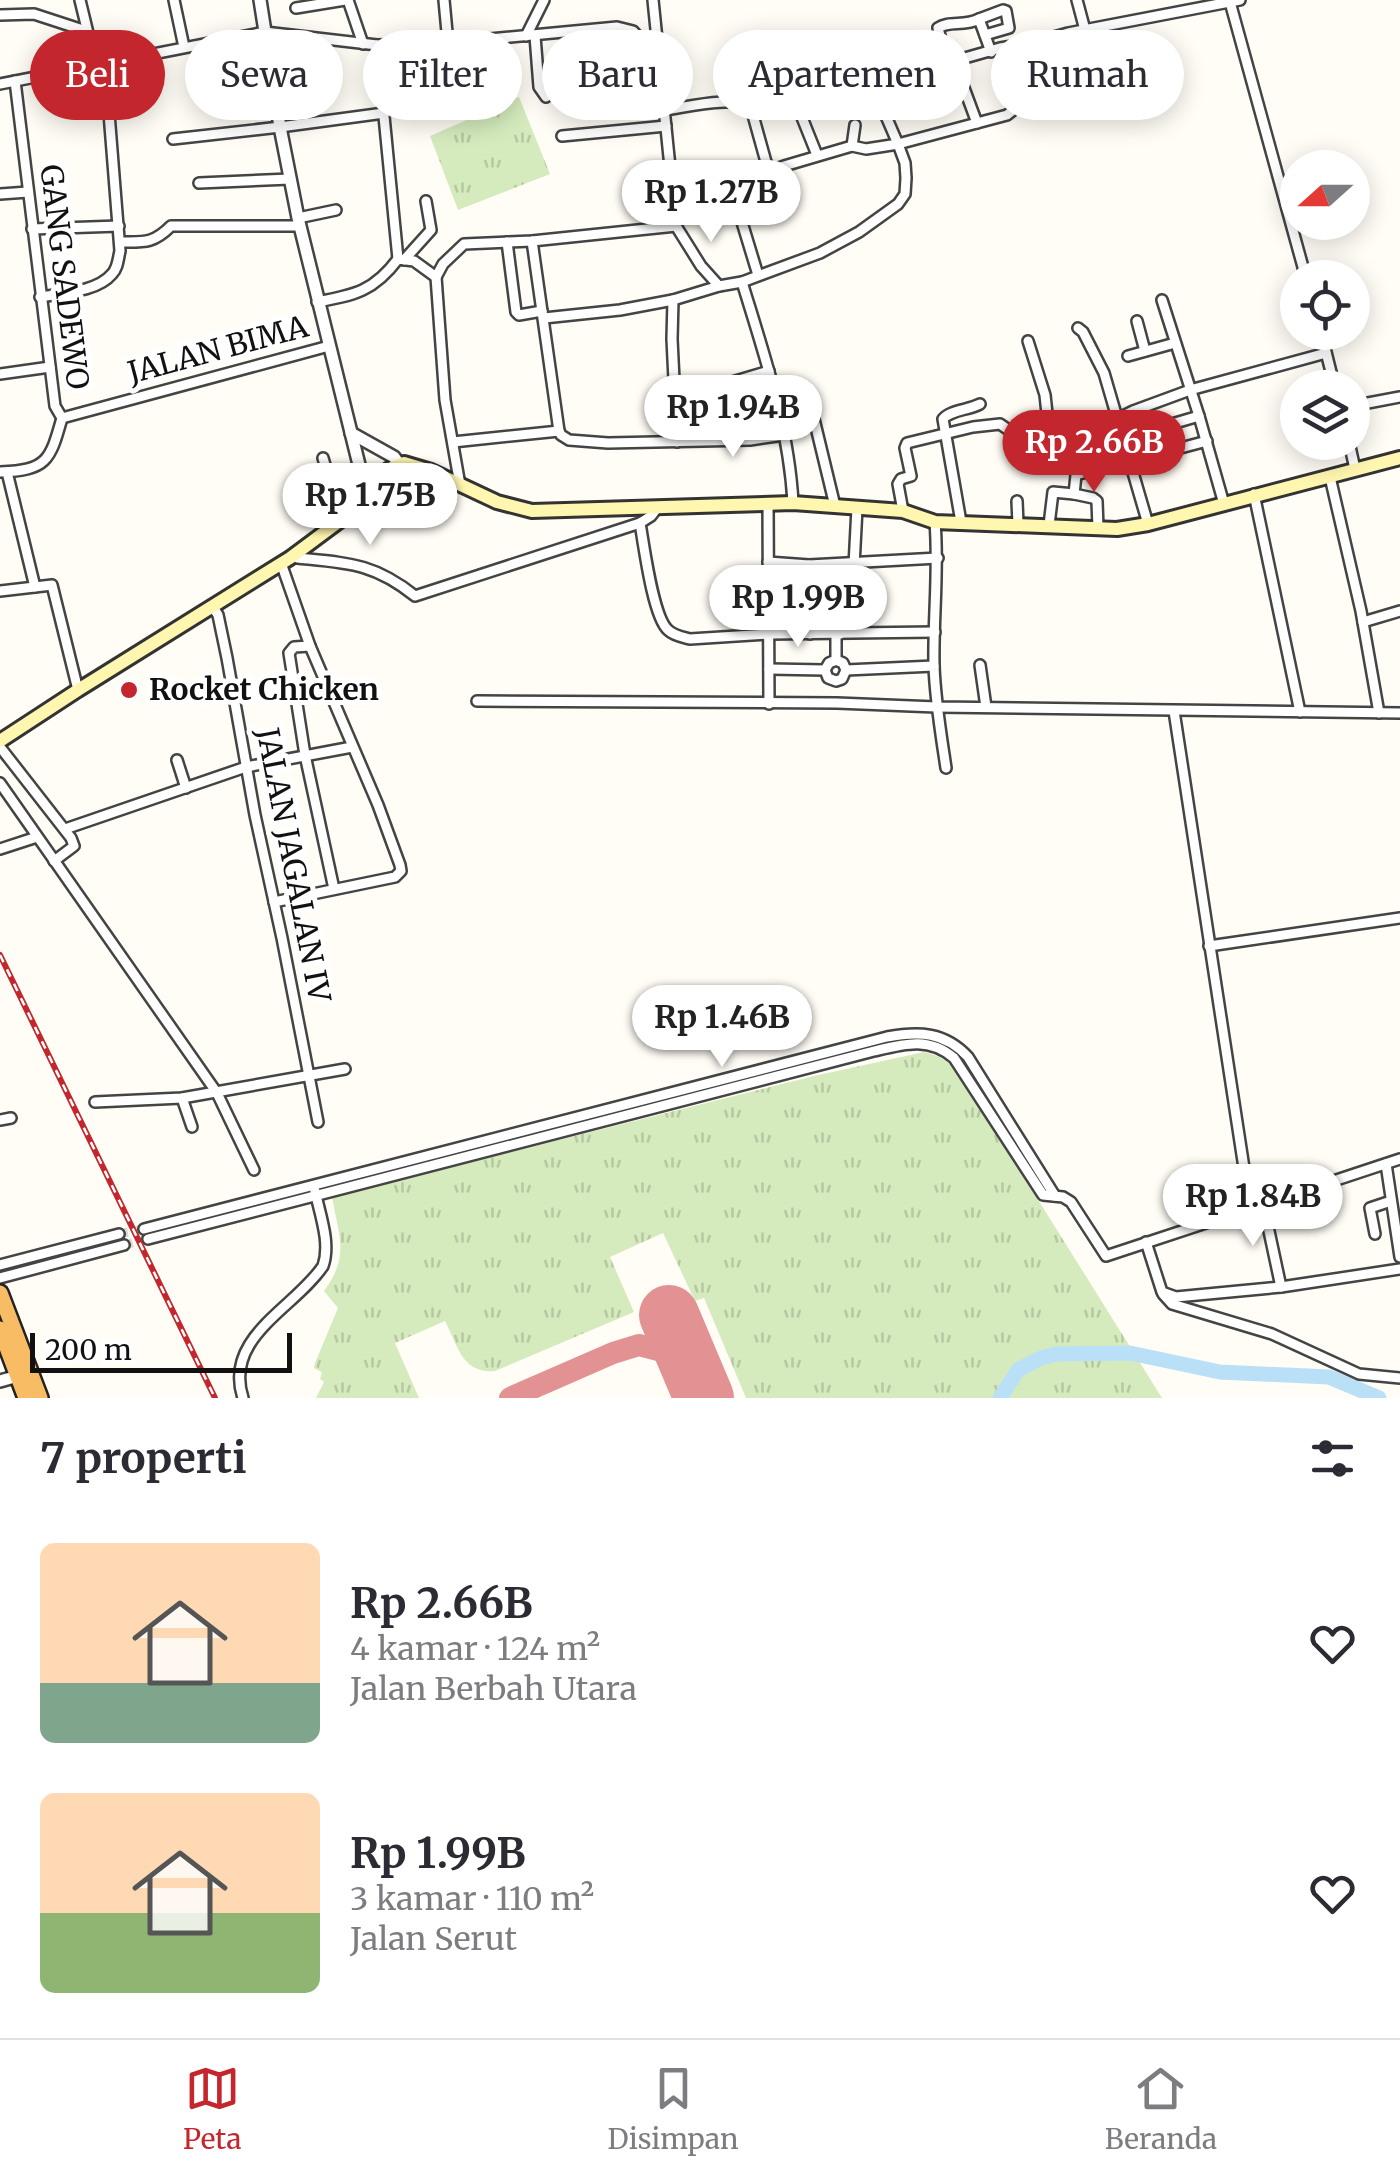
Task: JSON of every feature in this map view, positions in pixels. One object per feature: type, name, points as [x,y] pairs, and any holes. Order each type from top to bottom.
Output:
[{"type":"highway","points":[[0,1293],[40,1398]]},
{"type":"highway","points":[[0,1329],[26,1398]]},
{"type":"main road","points":[[0,744],[78,690],[287,559],[341,520],[389,469],[399,464],[432,472],[496,502],[532,512],[793,503],[903,511],[936,522],[1117,529],[1400,458]]},
{"type":"street","points":[[80,0],[86,30]]},
{"type":"street","points":[[165,52],[184,48],[174,0]]},
{"type":"street","points":[[260,0],[265,30]]},
{"type":"street","points":[[296,8],[347,0],[363,44],[343,42]]},
{"type":"street","points":[[444,0],[447,30]]},
{"type":"street","points":[[542,91],[530,36],[544,0]]},
{"type":"street","points":[[653,0],[656,30]]},
{"type":"street","points":[[1078,0],[1086,30],[1235,1],[1301,260]]},
{"type":"street","points":[[939,30],[938,26],[961,25],[1006,11],[1009,28],[985,35]]},
{"type":"street","points":[[0,15],[34,14],[80,30]]},
{"type":"street","points":[[971,57],[991,52],[979,19]]},
{"type":"street","points":[[583,30],[629,30]]},
{"type":"street","points":[[522,37],[542,35]]},
{"type":"street","points":[[0,84],[30,78]]},
{"type":"street","name":"GANG SADEWO","points":[[14,81],[55,406],[62,418]]},
{"type":"street","points":[[693,106],[736,101],[747,104],[772,171]]},
{"type":"street","points":[[971,108],[978,123]]},
{"type":"street","points":[[173,139],[363,115]]},
{"type":"street","points":[[758,275],[740,206],[762,188],[772,171],[852,146],[898,144],[991,119]]},
{"type":"street","points":[[40,297],[100,283],[111,276],[116,266],[120,242],[106,120]]},
{"type":"street","points":[[279,120],[317,302],[368,494]]},
{"type":"street","points":[[385,120],[401,260]]},
{"type":"street","points":[[666,120],[676,226],[718,286]]},
{"type":"street","points":[[803,120],[817,155]]},
{"type":"street","points":[[507,242],[519,315],[620,310],[742,282],[860,232],[898,204],[905,194],[906,178],[888,120]]},
{"type":"street","points":[[852,146],[855,125]]},
{"type":"street","points":[[562,136],[666,126]]},
{"type":"street","points":[[199,184],[290,179]]},
{"type":"street","points":[[0,194],[28,192]]},
{"type":"street","points":[[317,302],[364,291],[380,280],[431,230],[426,202]]},
{"type":"street","points":[[120,242],[149,242],[171,226],[298,222],[336,210]]},
{"type":"street","points":[[32,228],[118,226]]},
{"type":"street","points":[[460,485],[445,400],[436,277],[443,264],[464,244],[676,226]]},
{"type":"street","points":[[532,241],[558,431],[565,438],[580,442],[677,442],[784,435]]},
{"type":"street","points":[[401,260],[414,261],[436,277]]},
{"type":"street","points":[[742,282],[784,435],[793,503]]},
{"type":"street","points":[[673,300],[677,442]]},
{"type":"street","points":[[1162,300],[1224,504]]},
{"type":"street","points":[[1137,321],[1145,351]]},
{"type":"street","points":[[1078,328],[1104,372],[1148,524]]},
{"type":"street","points":[[1028,342],[1045,395],[1049,432]]},
{"type":"street","points":[[1128,356],[1176,343]]},
{"type":"street","name":"JALAN BIMA","points":[[62,418],[328,346]]},
{"type":"street","points":[[1325,350],[1331,370]]},
{"type":"street","points":[[903,511],[898,484],[911,474],[907,443],[1000,424],[1013,433],[1049,432],[1117,419],[1190,390],[1326,353]]},
{"type":"street","points":[[0,374],[50,368]]},
{"type":"street","points":[[674,393],[722,385],[769,371]]},
{"type":"street","points":[[1370,402],[1400,396]]},
{"type":"street","points":[[961,522],[943,418],[980,404]]},
{"type":"street","points":[[1124,438],[1200,416]]},
{"type":"street","points":[[35,587],[3,472],[34,468],[48,459],[62,418]]},
{"type":"street","points":[[814,419],[836,506]]},
{"type":"street","points":[[453,442],[558,431]]},
{"type":"street","points":[[351,432],[394,457],[399,464]]},
{"type":"street","points":[[1150,456],[1207,441]]},
{"type":"street","points":[[323,458],[341,520]]},
{"type":"street","points":[[1074,494],[1076,475],[1130,458]]},
{"type":"street","points":[[1353,460],[1355,469]]},
{"type":"street","points":[[1330,477],[1380,713]]},
{"type":"street","points":[[1049,525],[1052,493],[1074,494],[1097,501],[1098,528]]},
{"type":"street","points":[[1254,494],[1300,712]]},
{"type":"street","points":[[1017,502],[1018,524]]},
{"type":"street","points":[[768,503],[770,704]]},
{"type":"street","points":[[274,902],[395,877],[400,870],[378,805],[310,646],[287,559],[354,564],[378,571],[415,596],[640,523],[658,507]]},
{"type":"street","points":[[836,660],[838,634],[852,604],[857,508]]},
{"type":"street","points":[[936,522],[934,666],[946,768]]},
{"type":"street","points":[[640,523],[659,614],[669,632],[690,639],[935,632]]},
{"type":"street","points":[[768,562],[809,565],[938,558]]},
{"type":"street","points":[[809,565],[810,634]]},
{"type":"street","points":[[0,591],[51,584],[78,690]]},
{"type":"street","points":[[768,604],[794,604]]},
{"type":"street","name":"JALAN JAGALAN IV","points":[[213,607],[218,615],[318,1122]]},
{"type":"street","points":[[1363,622],[1400,612]]},
{"type":"street","points":[[310,646],[294,647],[289,653],[304,755],[334,889]]},
{"type":"street","points":[[836,660],[846,670],[842,679],[836,681],[828,678],[825,670],[836,660]]},
{"type":"street","points":[[980,664],[986,707]]},
{"type":"street","points":[[846,670],[934,666]]},
{"type":"street","points":[[769,669],[825,670]]},
{"type":"street","points":[[836,681],[837,703]]},
{"type":"street","points":[[477,701],[1400,713]]},
{"type":"street","points":[[1174,711],[1250,1207]]},
{"type":"street","points":[[0,744],[66,829],[74,846],[54,860]]},
{"type":"street","points":[[66,829],[246,767],[352,747]]},
{"type":"street","points":[[177,760],[186,788]]},
{"type":"street","points":[[0,783],[218,1093],[254,1170]]},
{"type":"street","points":[[0,849],[37,837]]},
{"type":"street","points":[[1209,946],[1400,918]]},
{"type":"street","points":[[146,1234],[521,1131],[888,1037],[927,1034],[949,1041],[968,1057],[1055,1196]]},
{"type":"street","points":[[314,1189],[520,1143],[916,1042],[946,1051],[962,1066],[1042,1195],[1071,1202],[1108,1256],[1400,1160]]},
{"type":"street","points":[[95,1102],[182,1098],[345,1069]]},
{"type":"street","points":[[182,1098],[192,1127]]},
{"type":"street","points":[[0,1120],[12,1118]]},
{"type":"street","points":[[520,1143],[521,1131]]},
{"type":"street","points":[[1386,1164],[1400,1258]]},
{"type":"street","points":[[243,1398],[240,1377],[246,1350],[326,1258],[314,1189]]},
{"type":"street","points":[[1375,1234],[1370,1208],[1392,1201]]},
{"type":"street","points":[[1263,1203],[1281,1287]]},
{"type":"street","points":[[0,1265],[122,1240],[0,1278]]},
{"type":"street","points":[[1146,1242],[1162,1292],[1172,1304],[1272,1334],[1360,1374],[1400,1378]]},
{"type":"street","points":[[1162,1292],[1188,1296],[1400,1269]]},
{"type":"street","points":[[0,1381],[18,1376]]},
{"type":"green space","points":[[522,104],[550,174],[458,210],[430,136],[467,120],[522,120]]},
{"type":"green space","points":[[924,1052],[946,1061],[962,1078],[1162,1398],[746,1398],[704,1298],[695,1301],[663,1233],[610,1257],[634,1312],[495,1371],[484,1371],[468,1363],[445,1321],[395,1343],[419,1398],[316,1398],[324,1382],[320,1379],[322,1372],[314,1368],[315,1363],[338,1308],[324,1291],[340,1256],[332,1197]]},
{"type":"waterway","points":[[1000,1398],[1018,1370],[1041,1358],[1056,1354],[1130,1353],[1220,1372],[1329,1377],[1379,1398]]},
{"type":"taxiway","points":[[510,1398],[639,1345],[666,1352],[683,1363],[700,1388]]},
{"type":"runway","points":[[669,1315],[704,1398]]},
{"type":"tunnel","points":[[119,1234],[144,1229]]},
{"type":"tunnel","points":[[124,1245],[148,1239]]},
{"type":"railway","points":[[0,955],[215,1398]]},
{"type":"place","name":"Rocket Chicken","points":[[129,690]]}]
